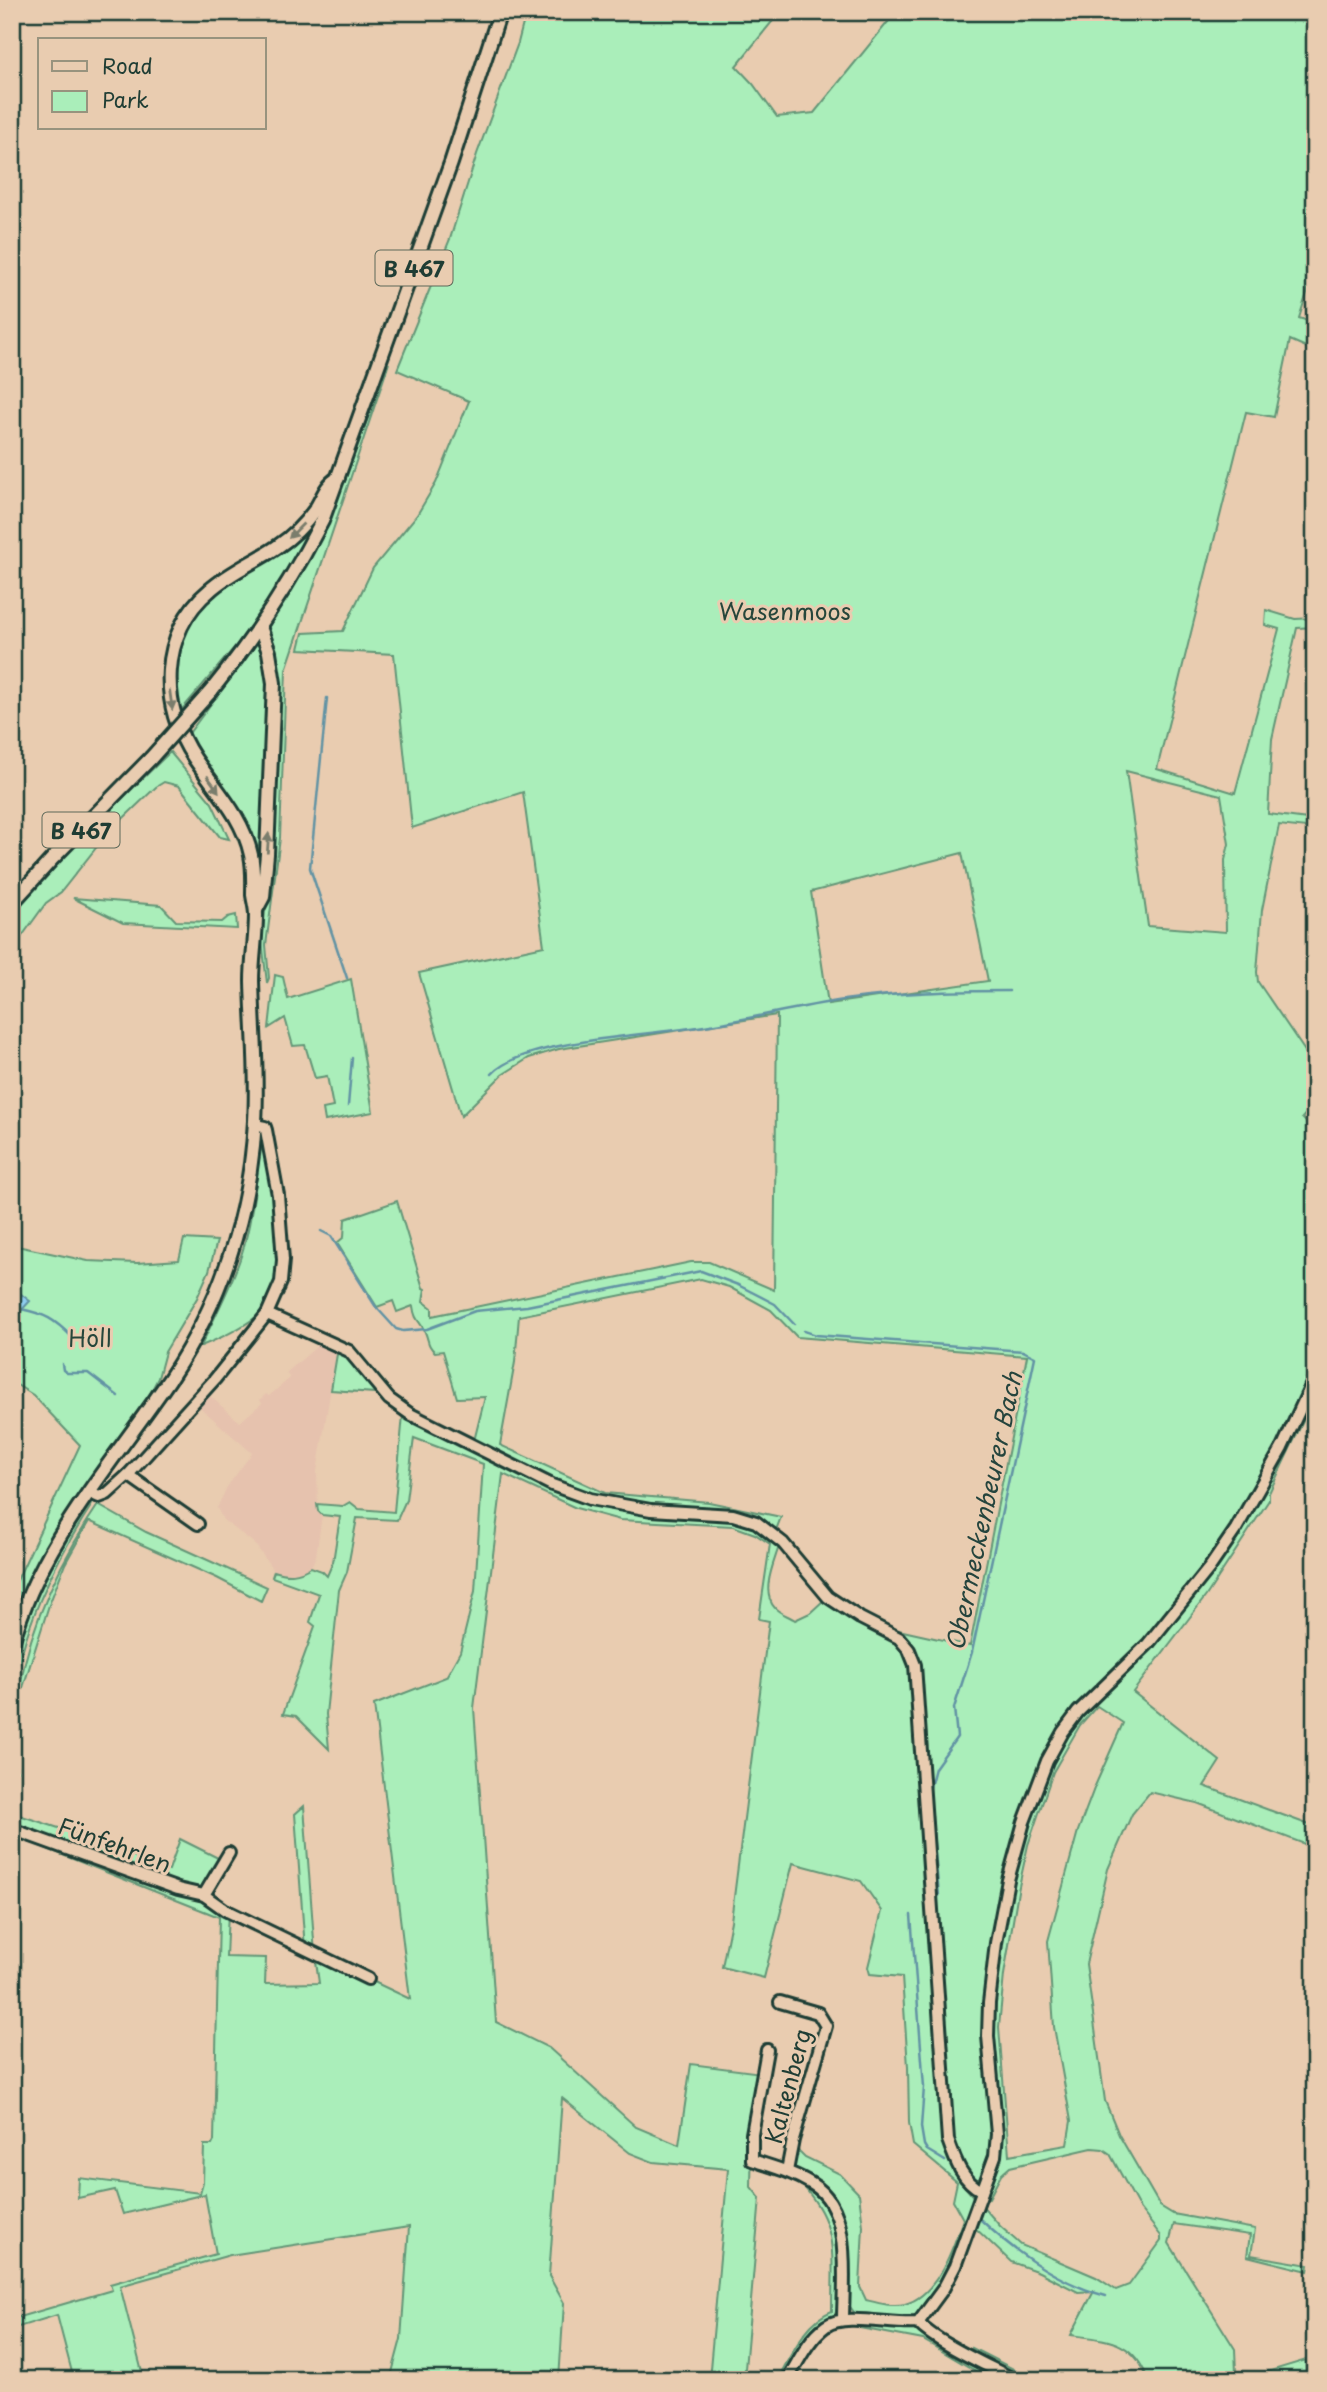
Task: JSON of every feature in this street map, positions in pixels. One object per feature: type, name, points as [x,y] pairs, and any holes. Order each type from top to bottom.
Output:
[{"type":"main road","name":"B 467","points":[[12,903],[151,758],[211,691],[260,627],[305,555],[322,522],[338,478],[472,103],[500,12]]},
{"type":"main road","points":[[12,1644],[37,1576],[63,1529],[172,1376],[211,1305],[234,1243],[245,1201],[255,1125],[257,1080],[253,966],[256,910],[253,897],[254,874],[245,834],[177,727],[170,700],[171,660],[182,625],[203,596],[227,577],[287,540],[315,510],[329,484],[338,478]]},
{"type":"main road","points":[[256,910],[262,897],[267,854],[274,683],[270,652],[260,627]]},
{"type":"street","points":[[89,1492],[99,1497],[107,1494],[128,1475],[223,1369],[267,1314],[281,1282],[284,1260],[274,1167],[265,1127],[255,1125]]},
{"type":"street","points":[[267,1314],[341,1345],[366,1368],[383,1391],[399,1406],[552,1485],[590,1499],[651,1510],[733,1515],[756,1522],[783,1543],[828,1597],[860,1618],[892,1633],[907,1646],[915,1665],[948,2140],[965,2178],[982,2191]]},
{"type":"street","points":[[918,2323],[943,2289],[955,2266],[992,2168],[997,2134],[988,2036],[996,1943],[1008,1880],[1024,1822],[1047,1761],[1078,1712],[1148,1644],[1210,1567],[1236,1529],[1282,1448],[1315,1377]]},
{"type":"street","points":[[128,1475],[198,1524]]},
{"type":"street","name":"Fünfehrlen","points":[[12,1832],[20,1832],[178,1889],[204,1895],[225,1910],[368,1979]]},
{"type":"street","points":[[204,1895],[229,1853]]},
{"type":"street","name":"Kaltenberg","points":[[767,2050],[752,2134],[752,2160],[787,2171],[793,2140],[826,2026],[818,2013],[780,2002]]},
{"type":"street","points":[[787,2171],[822,2191],[833,2204],[838,2216],[843,2320]]},
{"type":"street","points":[[787,2380],[816,2335],[828,2324],[843,2320],[918,2323],[952,2346],[1015,2380]]},
{"type":"shaded area","points":[[320,1337],[338,1346],[317,1472],[318,1511],[322,1515],[316,1556],[311,1567],[299,1574],[286,1575],[274,1571],[254,1543],[223,1520],[217,1508],[227,1487],[252,1453],[195,1403],[205,1392],[240,1422],[262,1403],[260,1400],[266,1394],[269,1396],[290,1378],[286,1373],[315,1348]]},
{"type":"green space","name":"Wasenmoos","points":[[526,12],[780,12],[736,66],[777,117],[814,113],[896,12],[1315,12],[1315,268],[1299,318],[1315,323],[1315,351],[1290,340],[1274,417],[1246,412],[1157,769],[1235,793],[1279,629],[1265,625],[1266,610],[1295,619],[1315,618],[1315,627],[1297,628],[1272,739],[1268,814],[1315,820],[1315,829],[1279,825],[1262,910],[1257,972],[1258,982],[1315,1066],[1315,1103],[1302,1118],[1315,1131],[1315,1366],[1269,1464],[1223,1542],[1172,1611],[1046,1754],[992,1946],[994,2128],[988,2167],[981,2180],[970,2178],[952,2137],[918,1656],[904,1635],[894,1629],[970,1646],[1027,1356],[797,1337],[771,1310],[729,1287],[701,1279],[519,1316],[515,1362],[500,1445],[605,1493],[709,1502],[781,1517],[776,1530],[755,1516],[743,1512],[600,1499],[565,1486],[474,1441],[485,1397],[457,1398],[443,1351],[435,1352],[431,1347],[413,1306],[397,1312],[393,1301],[377,1307],[337,1243],[344,1237],[345,1219],[397,1201],[425,1289],[423,1301],[432,1308],[432,1316],[691,1262],[709,1262],[774,1290],[777,1015],[559,1049],[529,1058],[502,1075],[461,1116],[419,973],[544,946],[523,792],[412,828],[394,654],[299,649],[303,633],[343,631],[373,568],[417,515],[436,483],[469,401],[397,370],[450,239],[477,154],[518,43]],"holes":[[[1126,771],[1221,795],[1229,844],[1225,860],[1226,932],[1148,926]],[[962,853],[988,981],[828,1004],[811,892]]]},
{"type":"green space","points":[[389,363],[286,670],[280,838],[266,945],[269,978],[267,983],[262,941],[273,834],[269,626],[325,530]]},
{"type":"green space","points":[[314,517],[316,519],[297,556],[250,629],[179,713],[174,675],[178,651],[188,625],[210,596]]},
{"type":"green space","points":[[260,638],[270,673],[261,860],[257,859],[247,824],[187,736]]},
{"type":"green space","points":[[170,752],[212,803],[229,839],[220,837],[179,786],[164,782],[107,834],[61,892],[46,903],[12,950],[12,915],[56,863]]},
{"type":"green space","points":[[73,898],[161,905],[176,921],[222,922],[236,915],[237,929],[123,923]]},
{"type":"green space","points":[[275,975],[283,977],[288,999],[351,979],[373,1112],[325,1121],[323,1109],[333,1107],[327,1076],[315,1078],[305,1045],[293,1046],[285,1018],[269,1028]]},
{"type":"green space","points":[[262,1138],[266,1149],[278,1233],[276,1280],[271,1298],[262,1312],[248,1323],[201,1346],[241,1256],[251,1213]]},
{"type":"green space","name":"Höll","points":[[184,1239],[217,1241],[209,1271],[197,1298],[165,1352],[158,1378],[140,1413],[105,1458],[48,1542],[12,1624],[12,1591],[80,1445],[33,1395],[12,1382],[12,1245],[88,1261],[137,1263],[179,1260]]},
{"type":"green space","points":[[338,1348],[358,1365],[376,1393],[331,1390]]},
{"type":"green space","points":[[1315,1384],[1315,1396],[1269,1493],[1269,1500],[1206,1596],[1133,1692],[1220,1761],[1204,1786],[1315,1827],[1315,1848],[1197,1803],[1150,1792],[1132,1814],[1108,1869],[1086,1964],[1105,2101],[1119,2135],[1160,2206],[1173,2214],[1255,2229],[1251,2255],[1309,2265],[1308,2271],[1247,2256],[1250,2235],[1174,2224],[1169,2243],[1235,2349],[1236,2373],[1257,2375],[1306,2360],[1306,2380],[1148,2380],[1135,2357],[1118,2344],[1071,2335],[1094,2291],[1078,2292],[1039,2272],[1011,2262],[973,2226],[980,2203],[1021,2245],[1096,2277],[1116,2290],[1129,2285],[1161,2241],[1161,2236],[1140,2209],[1110,2154],[1103,2149],[1092,2148],[1010,2167],[1001,2175],[989,2198],[985,2197],[998,2159],[991,2040],[992,2010],[1003,1922],[1028,1819],[1044,1776],[1068,1731],[1210,1570]],"holes":[[[1097,1706],[1123,1723],[1078,1831],[1048,1941],[1054,2027],[1071,2121],[1067,2145],[1009,2155],[999,2027],[1004,1975],[1028,1845],[1053,1772],[1080,1725]]]},
{"type":"green space","points":[[403,1415],[566,1495],[730,1518],[759,1529],[779,1546],[768,1586],[771,1601],[777,1610],[795,1620],[810,1613],[824,1600],[880,1629],[903,1648],[912,1666],[951,2159],[960,2181],[976,2200],[959,2248],[943,2282],[923,2310],[911,2318],[857,2316],[848,2304],[838,2209],[787,2168],[795,2147],[805,2157],[840,2174],[859,2194],[863,2226],[860,2287],[866,2300],[900,2305],[917,2299],[927,2291],[943,2269],[963,2219],[953,2201],[957,2182],[913,2145],[909,2123],[902,1977],[870,1974],[868,1967],[882,1911],[861,1881],[793,1863],[764,1978],[722,1967],[731,1921],[769,1621],[759,1619],[770,1544],[755,1534],[733,1526],[620,1520],[576,1508],[503,1474],[474,1708],[496,2022],[549,2048],[636,2127],[679,2145],[691,2064],[762,2073],[752,2134],[751,2187],[760,2198],[744,2380],[709,2380],[728,2169],[653,2162],[630,2153],[562,2098],[549,2276],[564,2303],[559,2380],[390,2380],[401,2339],[409,2227],[230,2255],[120,2286],[144,2380],[74,2380],[57,2315],[12,2329],[12,2319],[112,2290],[110,2284],[216,2254],[205,2194],[123,2214],[115,2190],[78,2198],[79,2178],[200,2193],[204,2145],[212,2145],[214,2141],[219,1917],[15,1836],[15,1727],[26,1657],[34,1630],[56,1578],[98,1505],[146,1532],[267,1587],[261,1601],[217,1578],[89,1521],[65,1564],[21,1694],[17,1743],[19,1815],[80,1835],[169,1870],[180,1839],[224,1861],[204,1895],[228,1912],[226,1957],[266,1958],[265,1984],[319,1983],[315,1954],[410,1999],[374,1705],[446,1677],[460,1652],[475,1591],[483,1464],[414,1438],[406,1500],[397,1520],[357,1518],[347,1572],[339,1590],[326,1714],[329,1749],[296,1716],[283,1714],[315,1626],[310,1622],[319,1594],[272,1577],[274,1571],[293,1574],[311,1567],[327,1576],[333,1562],[340,1517],[322,1515],[317,1504],[343,1506],[350,1502],[359,1509],[394,1512]]},
{"type":"green space","points":[[93,1503],[40,1599],[22,1651],[12,1705],[18,1649],[35,1595],[63,1540],[86,1506]]},
{"type":"green space","points":[[304,1806],[315,1954],[305,1949],[295,1814]]},
{"type":"green space","points":[[12,1860],[18,1934],[13,1933]]},
{"type":"green space","points":[[18,1938],[20,1983],[12,2056],[13,1941]]},
{"type":"green space","points":[[796,2178],[825,2198],[838,2232],[840,2299],[835,2315],[822,2324],[783,2380],[777,2380],[806,2331],[822,2316],[832,2311],[832,2255],[827,2224],[810,2194]]},
{"type":"green space","points":[[853,2323],[918,2330],[1008,2380],[991,2380],[923,2340],[860,2328]]},
{"type":"green space","points":[[972,2348],[1035,2380],[1023,2380],[971,2351]]},
{"type":"water","points":[[12,1287],[30,1301],[19,1313],[12,1309]]},
{"type":"waterway","points":[[327,698],[310,868],[347,978]]},
{"type":"waterway","points":[[492,1074],[507,1063],[530,1053],[588,1041],[698,1027],[865,997],[1009,991]]},
{"type":"waterway","points":[[348,1106],[352,1058]]},
{"type":"waterway","name":"Obermeckenbeurer Bach","points":[[321,1231],[331,1236],[376,1307],[396,1329],[403,1331],[427,1329],[475,1311],[527,1306],[701,1271],[738,1285],[775,1304],[794,1324]]},
{"type":"waterway","name":"Obermeckenbeurer Bach","points":[[21,1309],[49,1318],[72,1337]]},
{"type":"waterway","name":"Obermeckenbeurer Bach","points":[[804,1331],[816,1335],[1023,1351],[1035,1357],[972,1652],[954,1708],[957,1737],[935,1768],[929,1791],[939,1896]]},
{"type":"waterway","name":"Obermeckenbeurer Bach","points":[[62,1364],[67,1373],[88,1373],[118,1396]]},
{"type":"waterway","name":"Obermeckenbeurer Bach","points":[[911,1915],[924,2087],[921,2127],[927,2150],[945,2161]]},
{"type":"waterway","name":"Obermeckenbeurer Bach","points":[[981,2220],[1039,2266],[1071,2283],[1106,2296]]}]
